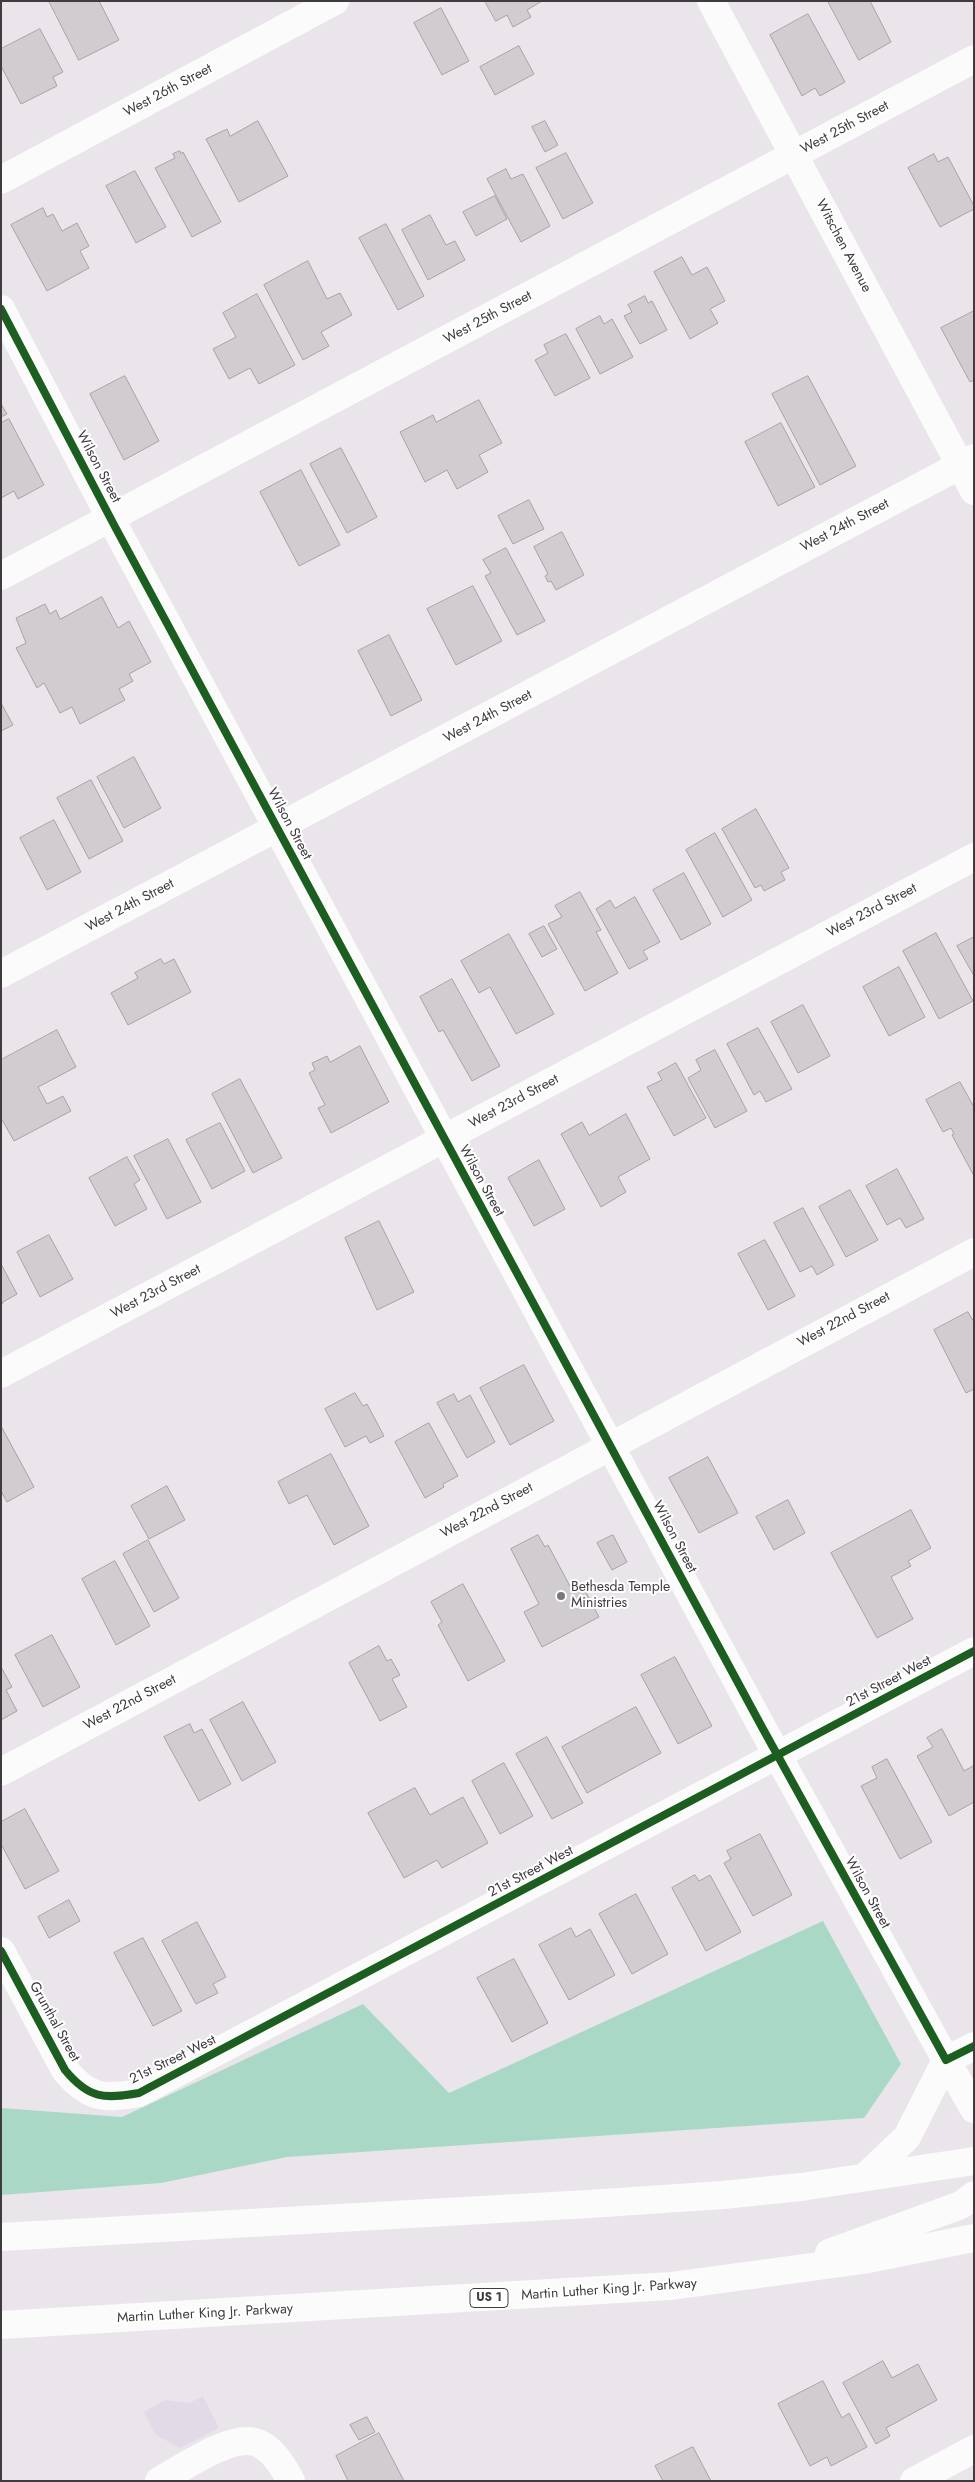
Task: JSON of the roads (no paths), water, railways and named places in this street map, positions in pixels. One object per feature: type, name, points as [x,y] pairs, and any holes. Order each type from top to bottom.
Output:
[{"type":"main road","name":"West 26th Street","points":[[1,180],[335,1]]},
{"type":"main road","name":"Witschen Avenue","points":[[712,1],[794,155],[967,462],[974,492]]},
{"type":"main road","name":"West 25th Street","points":[[1,576],[974,60]]},
{"type":"main road","name":"Wilson Street","points":[[1,309],[110,518],[777,1756],[974,2109]]},
{"type":"main road","name":"West 24th Street","points":[[1,974],[967,462]]},
{"type":"main road","name":"West 23rd Street","points":[[1,1374],[974,857]]},
{"type":"main road","name":"West 22nd Street","points":[[1,1772],[974,1252]]},
{"type":"main road","name":"21st Street West","points":[[94,2095],[116,2097],[140,2093],[974,1651]]},
{"type":"main road","name":"Grunthal Street","points":[[1,1951],[65,2070],[76,2084],[94,2095]]},
{"type":"main road","points":[[865,2177],[907,2137],[946,2060],[974,2046]]},
{"type":"main road","points":[[1,2237],[589,2204],[723,2194],[865,2177],[974,2160]]},
{"type":"main road","points":[[772,2274],[961,2205],[974,2195]]},
{"type":"main road","name":"Martin Luther King Jr. Parkway","points":[[1,2325],[550,2295],[671,2286],[772,2274],[863,2260],[974,2238]]},
{"type":"main road","points":[[159,2481],[218,2449],[237,2442],[255,2442],[274,2455],[291,2481]]},
{"type":"main road","points":[[914,2481],[974,2449]]},
{"type":"place","name":"Bethesda Temple Ministries","points":[[561,1596]]}]
